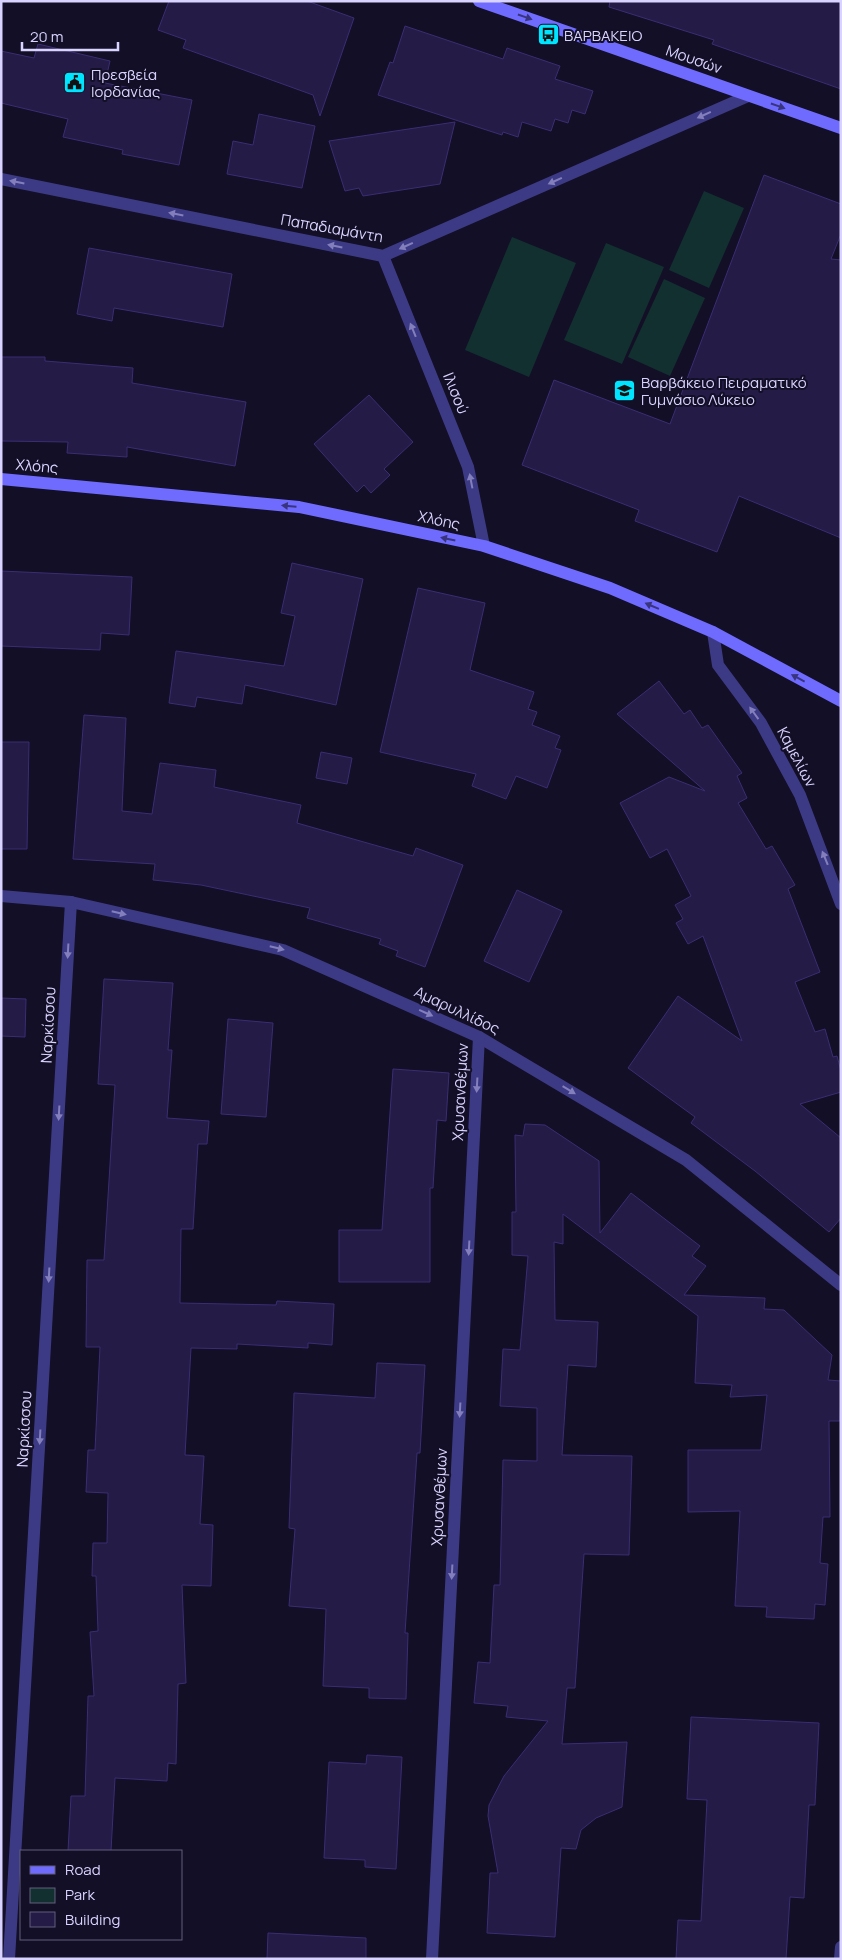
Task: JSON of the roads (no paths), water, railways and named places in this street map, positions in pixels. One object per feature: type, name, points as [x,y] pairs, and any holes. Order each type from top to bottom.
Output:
[{"type":"street","name":"Μουσών","points":[[479,1],[841,128]]},
{"type":"street","name":"Παπαδιαμάντη","points":[[1,179],[383,256],[748,96]]},
{"type":"street","name":"Ιλισού","points":[[383,256],[468,467],[484,546]]},
{"type":"street","name":"Χλόης","points":[[1,479],[299,507],[484,546],[610,588],[713,632],[841,701]]},
{"type":"street","name":"Καμελίων","points":[[713,632],[718,665],[761,723],[800,795],[841,904]]},
{"type":"street","name":"Αμαρυλλίδος","points":[[1,896],[71,902],[283,950],[479,1037],[686,1160],[841,1285]]},
{"type":"street","name":"Ναρκίσσου","points":[[9,1959],[71,902]]},
{"type":"street","name":"Χρυσανθέμων","points":[[432,1959],[479,1037]]},
{"type":"street","points":[[840,1959],[841,1947]]},
{"type":"place","name":"ΒΑΡΒΑΚΕΙΟ","points":[[548,35]]},
{"type":"place","name":"Πρεσβεία Ιορδανίας","points":[[75,83]]},
{"type":"place","name":"Βαρβάκειο Πειραματικό Γυμνάσιο Λύκειο","points":[[625,391]]}]
